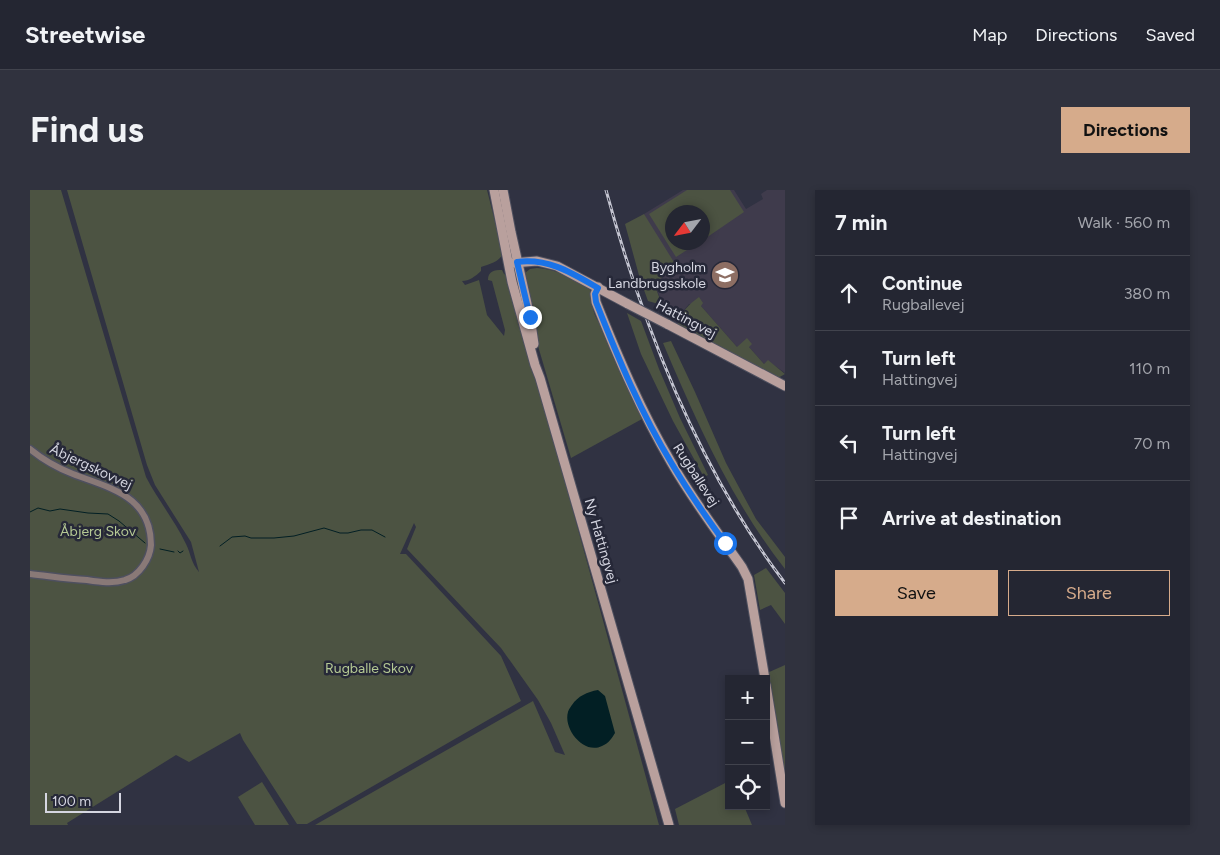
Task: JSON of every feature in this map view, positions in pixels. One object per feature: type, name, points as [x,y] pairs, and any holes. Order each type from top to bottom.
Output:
[{"type":"street","points":[[497,191],[513,263]]},
{"type":"street","name":"Hattingvej","points":[[513,263],[537,261],[557,266],[785,386]]},
{"type":"street","name":"Ny Hattingvej","points":[[513,263],[530,317],[540,378],[669,825]]},
{"type":"street","name":"Rugballevej","points":[[598,288],[595,294],[596,302],[636,397],[653,431],[671,464],[742,567],[748,579],[764,675]]},
{"type":"street","name":"Åbjergskovvej","points":[[30,449],[39,457],[70,473],[108,487],[131,500],[141,511],[151,535],[150,551],[145,563],[138,572],[126,580],[111,583],[30,574]]},
{"type":"street","points":[[770,710],[785,803]]},
{"type":"shaded area","name":"Bygholm Landbrugsskole","points":[[683,190],[734,190],[746,209],[763,199],[761,194],[767,190],[785,190],[785,373],[768,361],[764,364],[749,347],[737,347],[701,306],[689,304],[681,314],[678,324],[667,315],[654,283],[644,214]]},
{"type":"shaded area","points":[[598,690],[605,696],[615,733],[607,743],[595,748],[588,747],[576,739],[567,719],[568,711],[577,699],[587,693]]},
{"type":"green space","points":[[30,190],[61,190],[146,477],[182,535],[194,565],[199,572],[191,542],[155,485],[147,465],[67,190],[487,190],[503,253],[497,261],[481,267],[481,271],[475,276],[462,281],[465,285],[479,280],[487,315],[504,336],[505,330],[492,281],[488,280],[488,277],[496,270],[502,270],[507,275],[508,281],[510,281],[659,825],[315,825],[533,701],[555,752],[565,755],[551,723],[538,700],[501,648],[407,549],[416,527],[414,523],[400,554],[406,554],[501,656],[521,701],[307,824],[297,824],[240,733],[189,762],[176,755],[67,823],[68,825],[30,825]]},
{"type":"green space","points":[[687,190],[730,190],[744,212],[710,235],[710,205],[665,205],[665,239],[649,214]]},
{"type":"green space","points":[[644,214],[677,267],[654,283],[662,305],[648,301],[625,224]]},
{"type":"green space","points":[[672,250],[687,250],[676,257]]},
{"type":"green space","points":[[530,269],[551,270],[588,287],[592,295],[595,316],[603,327],[642,419],[571,458],[538,346],[524,275]]},
{"type":"green space","points":[[699,297],[703,303],[701,306],[737,347],[747,338],[752,344],[749,347],[764,364],[768,360],[785,374],[778,378],[678,324],[681,315]]},
{"type":"green space","points":[[627,313],[641,321],[680,418],[708,475],[704,477],[673,421],[641,354]]},
{"type":"green space","points":[[671,341],[726,463],[756,519],[785,557],[785,569],[748,516],[716,460],[663,343]]},
{"type":"green space","points":[[766,568],[785,593],[785,624],[771,605],[760,610],[754,575]]},
{"type":"green space","points":[[785,665],[785,782],[770,691],[770,675],[767,673]]},
{"type":"green space","points":[[262,782],[289,825],[255,825],[238,797]]},
{"type":"green space","points":[[725,783],[725,810],[746,810],[752,825],[679,825],[675,809]]},
{"type":"waterway","points":[[30,512],[38,508],[50,511],[60,509],[108,514],[145,543]]},
{"type":"waterway","points":[[220,546],[232,537],[274,538],[294,536],[324,528],[340,533],[372,530],[385,537]]},
{"type":"waterway","points":[[160,549],[174,552]]},
{"type":"waterway","points":[[178,551],[180,553],[183,551]]},
{"type":"railway","points":[[606,190],[637,293],[677,395],[700,445],[726,493],[754,539],[785,583]]},
{"type":"place","name":"Bygholm Landbrugsskole","points":[[725,275]]},
{"type":"route","points":[[530,317],[517,262],[537,261],[557,266],[598,288],[595,294],[596,302],[636,397],[671,464],[725,543]]},
{"type":"park label","name":"Åbjerg Skov","points":[[98,531]]},
{"type":"park label","name":"Rugballe Skov","points":[[369,668]]}]
